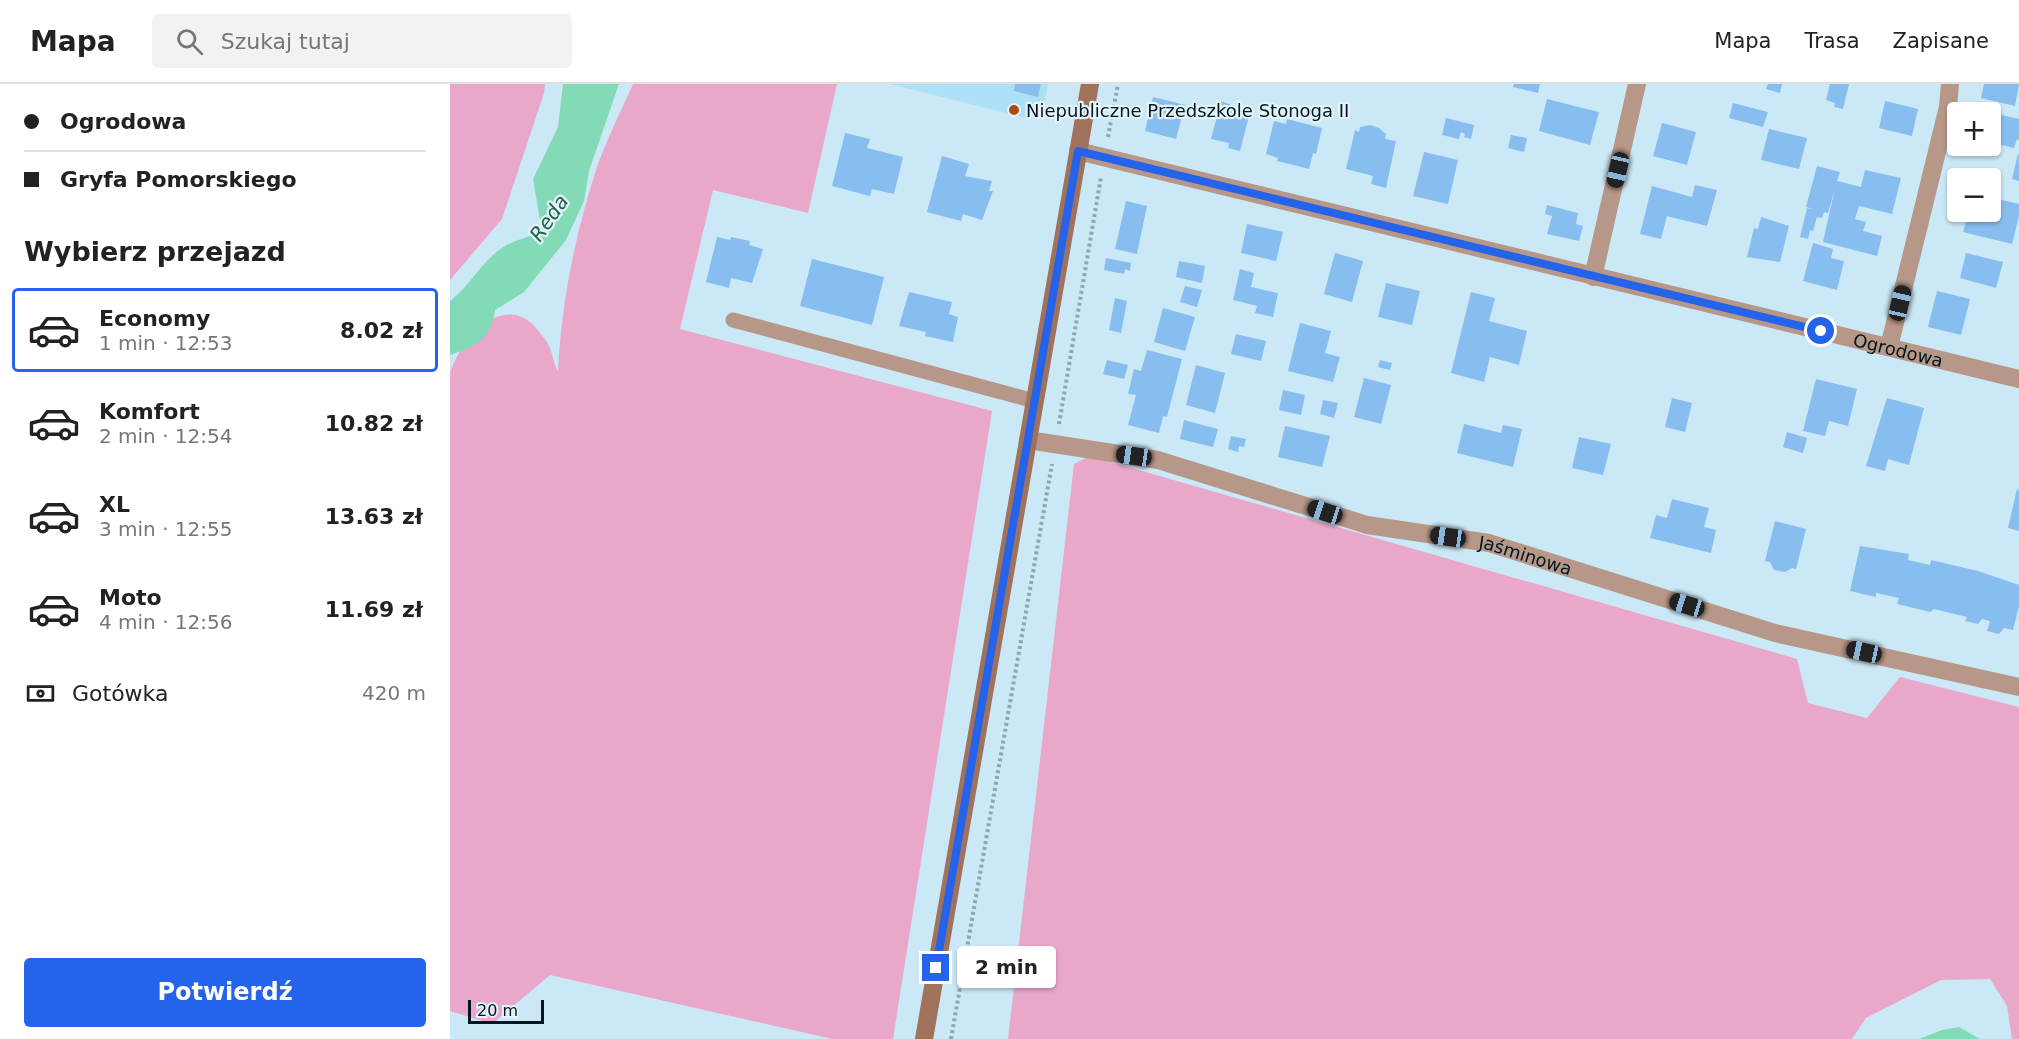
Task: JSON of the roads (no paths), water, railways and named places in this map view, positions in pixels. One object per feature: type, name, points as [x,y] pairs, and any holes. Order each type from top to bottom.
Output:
[{"type":"street","points":[[924,1039],[1090,84]]},
{"type":"street","points":[[1593,277],[1637,84]]},
{"type":"street","points":[[1890,347],[1948,107],[1950,84]]},
{"type":"street","name":"Ogrodowa","points":[[1078,151],[2019,379]]},
{"type":"street","name":"Jaśminowa","points":[[1028,440],[1158,460],[1367,525],[1489,543],[1775,633],[2019,687]]},
{"type":"lane","points":[[734,320],[1035,401]]},
{"type":"water","name":"Reda","points":[[563,84],[619,84],[589,171],[584,201],[566,240],[524,292],[495,310],[490,328],[481,340],[475,345],[450,355],[450,301],[488,260],[506,245],[542,232],[533,179],[558,127]]},
{"type":"water","points":[[1959,1027],[1980,1039],[1919,1039],[1942,1030]]},
{"type":"place","name":"Niepubliczne Przedszkole Stonoga II","points":[[1014,110]]}]
